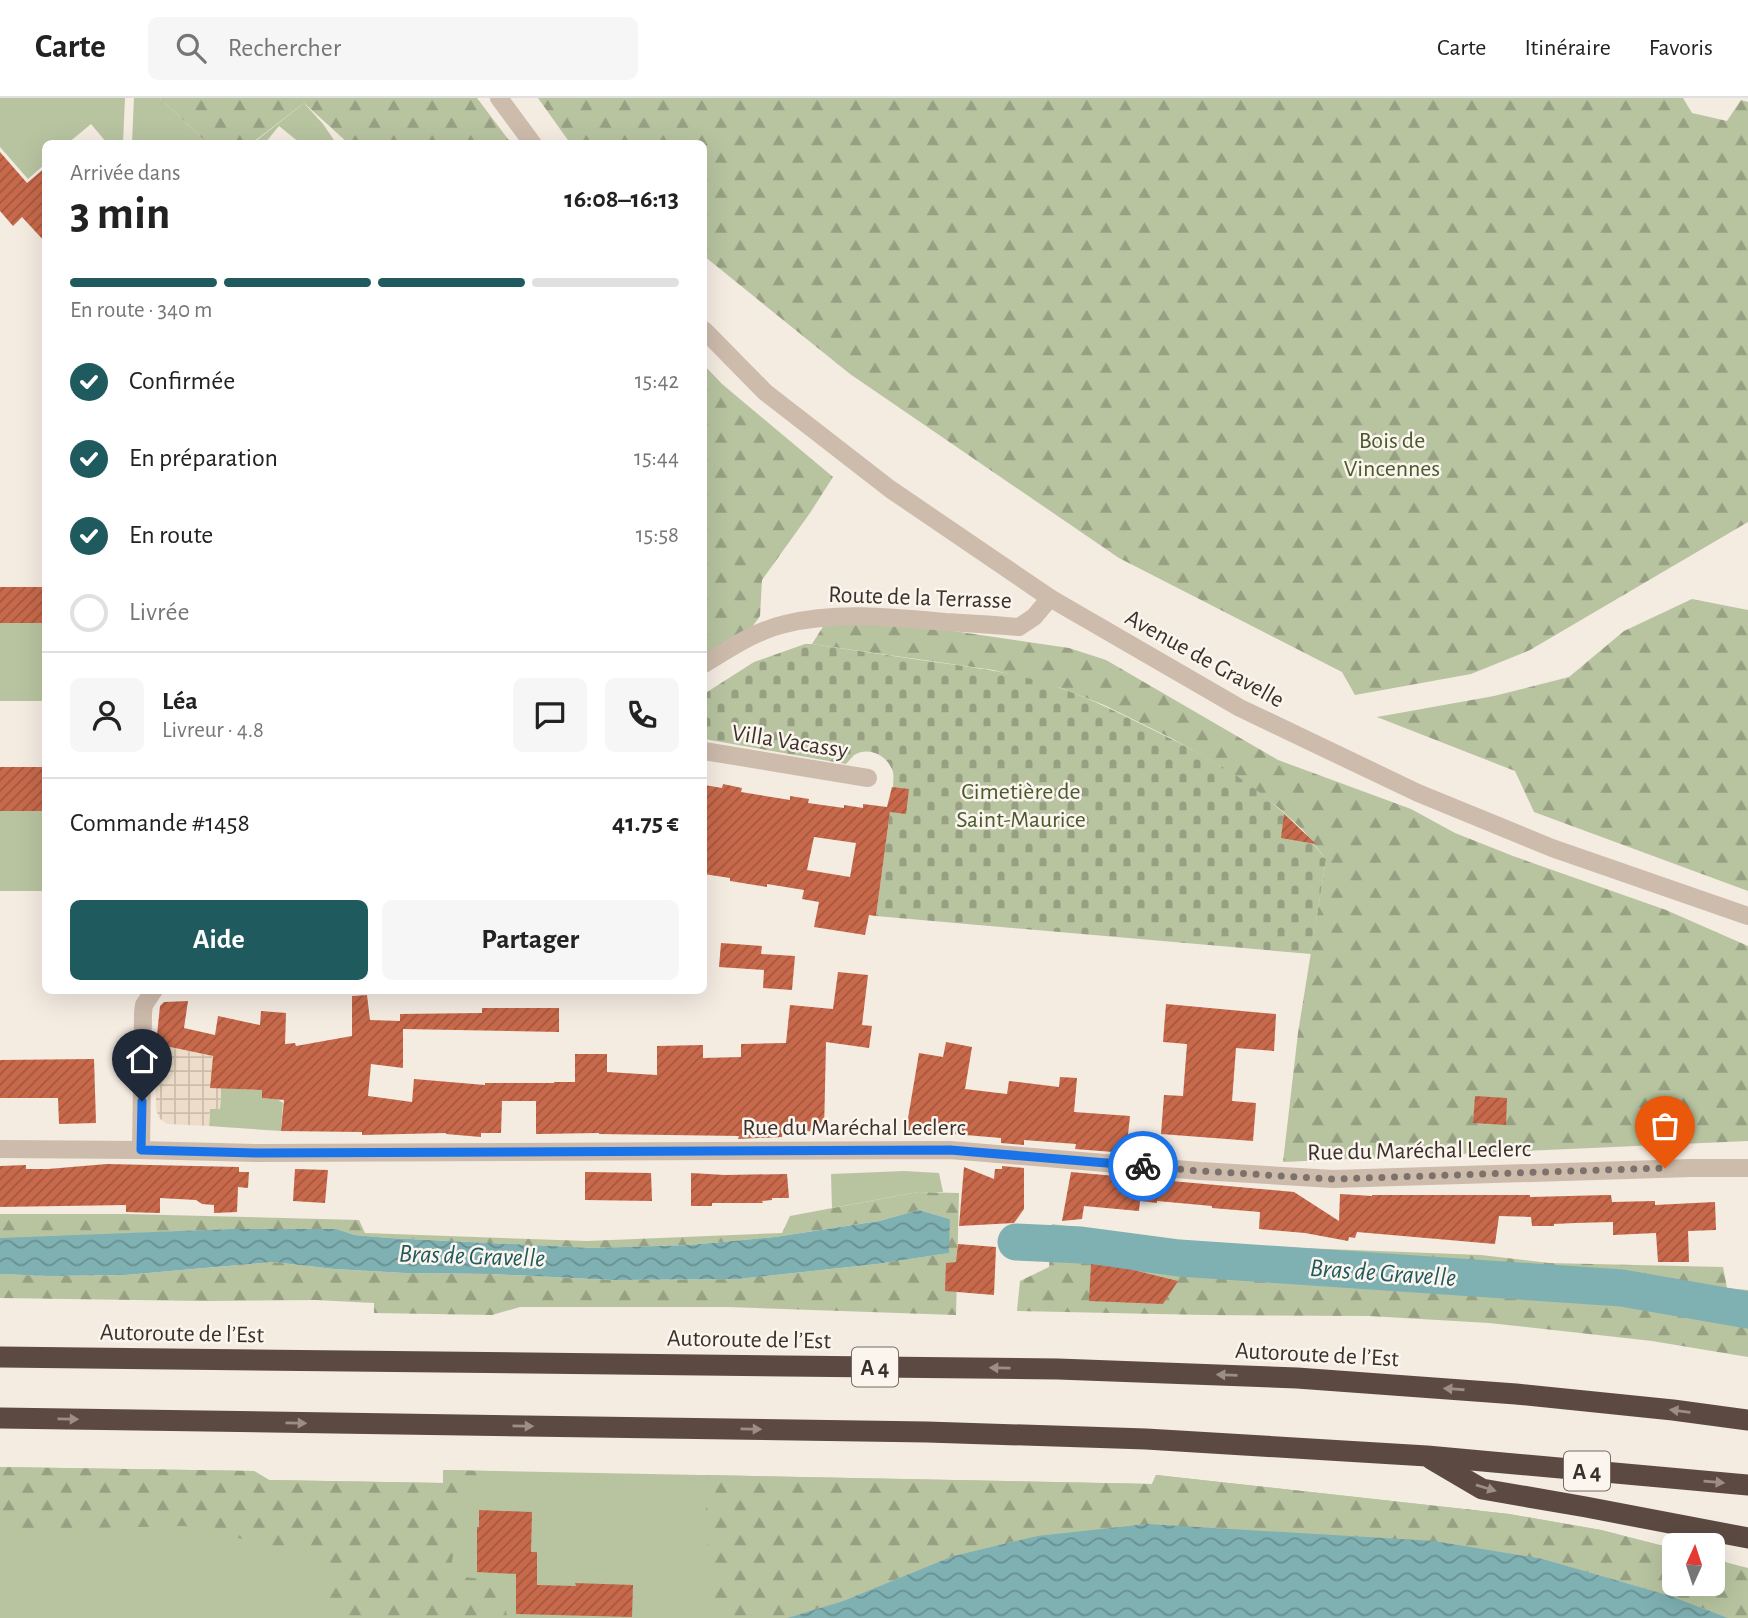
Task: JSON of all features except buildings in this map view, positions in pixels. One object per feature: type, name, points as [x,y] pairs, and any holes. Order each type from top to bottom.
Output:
[{"type":"highway","name":"Autoroute de l’Est","points":[[0,1357],[1058,1369],[1297,1378],[1502,1393],[1673,1409],[1748,1420]]},
{"type":"highway","name":"A 4","points":[[0,1418],[927,1432],[1146,1439],[1427,1456],[1748,1485]]},
{"type":"highway","points":[[1427,1456],[1482,1489],[1748,1538]]},
{"type":"street","points":[[499,98],[530,140]]},
{"type":"street","name":"Avenue de Gravelle","points":[[707,333],[765,392],[890,489],[1050,598],[1240,708],[1418,793],[1552,848],[1748,916]]},
{"type":"street","name":"Route de la Terrasse","points":[[707,662],[765,630],[785,624],[830,617],[869,617],[1019,627],[1034,617],[1050,598]]},
{"type":"street","name":"Villa Vacassy","points":[[707,751],[869,778]]},
{"type":"street","points":[[141,1150],[143,1013],[144,1005],[152,994]]},
{"type":"street","name":"Rue du Maréchal Leclerc","points":[[0,1149],[258,1153],[950,1150],[1333,1179],[1622,1169],[1748,1168]]},
{"type":"green space","points":[[0,98],[125,98],[123,140],[104,140],[91,124],[72,140],[42,140],[42,167],[28,179],[0,147]]},
{"type":"green space","points":[[134,98],[160,98],[204,140],[132,140]]},
{"type":"green space","points":[[160,98],[477,98],[509,140],[345,140],[304,103],[256,140],[204,140]]},
{"type":"green space","name":"Bois de Vincennes","points":[[538,98],[1683,98],[1692,113],[1727,121],[1741,100],[1748,102],[1748,522],[1530,650],[1471,674],[1355,695],[1342,672],[1119,558],[850,374],[707,258],[707,140],[568,140]]},
{"type":"green space","points":[[304,103],[334,140],[296,140],[279,126],[267,140],[257,140]]},
{"type":"green space","points":[[707,368],[722,384],[833,477],[762,580],[760,616],[742,641],[707,662]]},
{"type":"green space","points":[[1692,599],[1748,610],[1748,891],[1534,812],[1515,771],[1377,717],[1494,696],[1569,677],[1624,631]]},
{"type":"green space","points":[[826,622],[926,627],[1069,648],[1106,660],[1278,760],[1411,809],[1455,833],[1666,910],[1748,946],[1748,1141],[1283,1162],[1298,1033],[1326,859],[1303,830],[1279,808],[1217,764],[1104,705],[1061,688],[993,670],[812,644]]},
{"type":"green space","points":[[0,623],[42,623],[42,701],[0,701]]},
{"type":"green space","name":"Cimetière de Saint-Maurice","points":[[812,644],[979,668],[1067,690],[1193,750],[1246,782],[1262,795],[1303,832],[1326,859],[1311,954],[876,916],[893,789],[891,766],[883,757],[872,752],[860,752],[846,764],[707,740],[707,692],[754,662]]},
{"type":"green space","points":[[0,811],[42,811],[42,891],[0,891]]},
{"type":"green space","points":[[221,1088],[262,1090],[262,1098],[277,1099],[283,1103],[281,1131],[209,1126],[210,1109],[220,1109]]},
{"type":"green space","points":[[904,1171],[939,1173],[943,1192],[918,1192],[832,1208],[831,1174]]},
{"type":"green space","points":[[918,1192],[959,1193],[956,1315],[728,1307],[520,1307],[492,1315],[374,1313],[374,1303],[316,1300],[0,1298],[0,1274],[125,1275],[273,1262],[405,1273],[612,1280],[738,1279],[877,1264],[948,1253],[950,1219],[919,1210],[879,1221],[775,1237],[689,1245],[592,1248],[389,1238],[355,1235],[335,1229],[230,1229],[9,1239],[0,1238],[0,1214],[359,1220],[365,1233],[587,1241],[782,1233],[790,1216]]},
{"type":"green space","points":[[1052,1224],[1202,1244],[1481,1255],[1549,1263],[1723,1267],[1727,1288],[1748,1290],[1748,1357],[1652,1341],[1489,1323],[1369,1316],[1017,1311],[1020,1281],[1049,1267]]},
{"type":"green space","points":[[0,1467],[254,1471],[269,1480],[443,1483],[443,1470],[1152,1484],[1156,1475],[1509,1514],[1601,1530],[1662,1546],[1662,1593],[1543,1559],[1037,1536],[953,1556],[843,1601],[787,1618],[0,1618]]},
{"type":"green space","points":[[0,1467],[254,1471],[269,1480],[443,1483],[443,1470],[488,1471],[460,1509],[450,1575],[503,1582],[507,1618],[329,1618],[330,1608],[319,1556],[185,1526],[0,1530]]},
{"type":"green space","points":[[705,1475],[1152,1484],[1156,1475],[1509,1514],[1601,1530],[1662,1546],[1662,1593],[1543,1559],[1147,1524],[1037,1536],[953,1556],[843,1601],[787,1618],[709,1618]]},
{"type":"green space","points":[[1726,1562],[1748,1568],[1748,1618],[1728,1618],[1671,1596],[1726,1596]]},
{"type":"green space","points":[[1748,1568],[1748,1618],[1728,1618],[1671,1596],[1726,1596],[1726,1578]]},
{"type":"shaded area","points":[[155,1044],[212,1056],[210,1087],[221,1088],[220,1109],[210,1109],[209,1126],[167,1124],[159,1118],[156,1109]]},
{"type":"water","name":"Bras de Gravelle","points":[[919,1210],[950,1219],[949,1253],[877,1264],[738,1279],[612,1280],[405,1273],[273,1262],[125,1275],[0,1274],[0,1238],[230,1229],[336,1229],[355,1235],[389,1238],[592,1248],[689,1245],[775,1237],[879,1221]]},
{"type":"water","points":[[1147,1524],[1434,1541],[1543,1559],[1662,1593],[1662,1596],[1671,1596],[1728,1618],[787,1618],[843,1601],[953,1556],[1037,1536]]},
{"type":"waterway","name":"Bras de Gravelle","points":[[1016,1242],[1081,1245],[1179,1258],[1622,1288],[1748,1310]]},
{"type":"way so far","points":[[1143,1166],[1333,1179],[1665,1168]]},
{"type":"route","points":[[142,1101],[141,1150],[258,1153],[950,1150],[1143,1166]]}]
